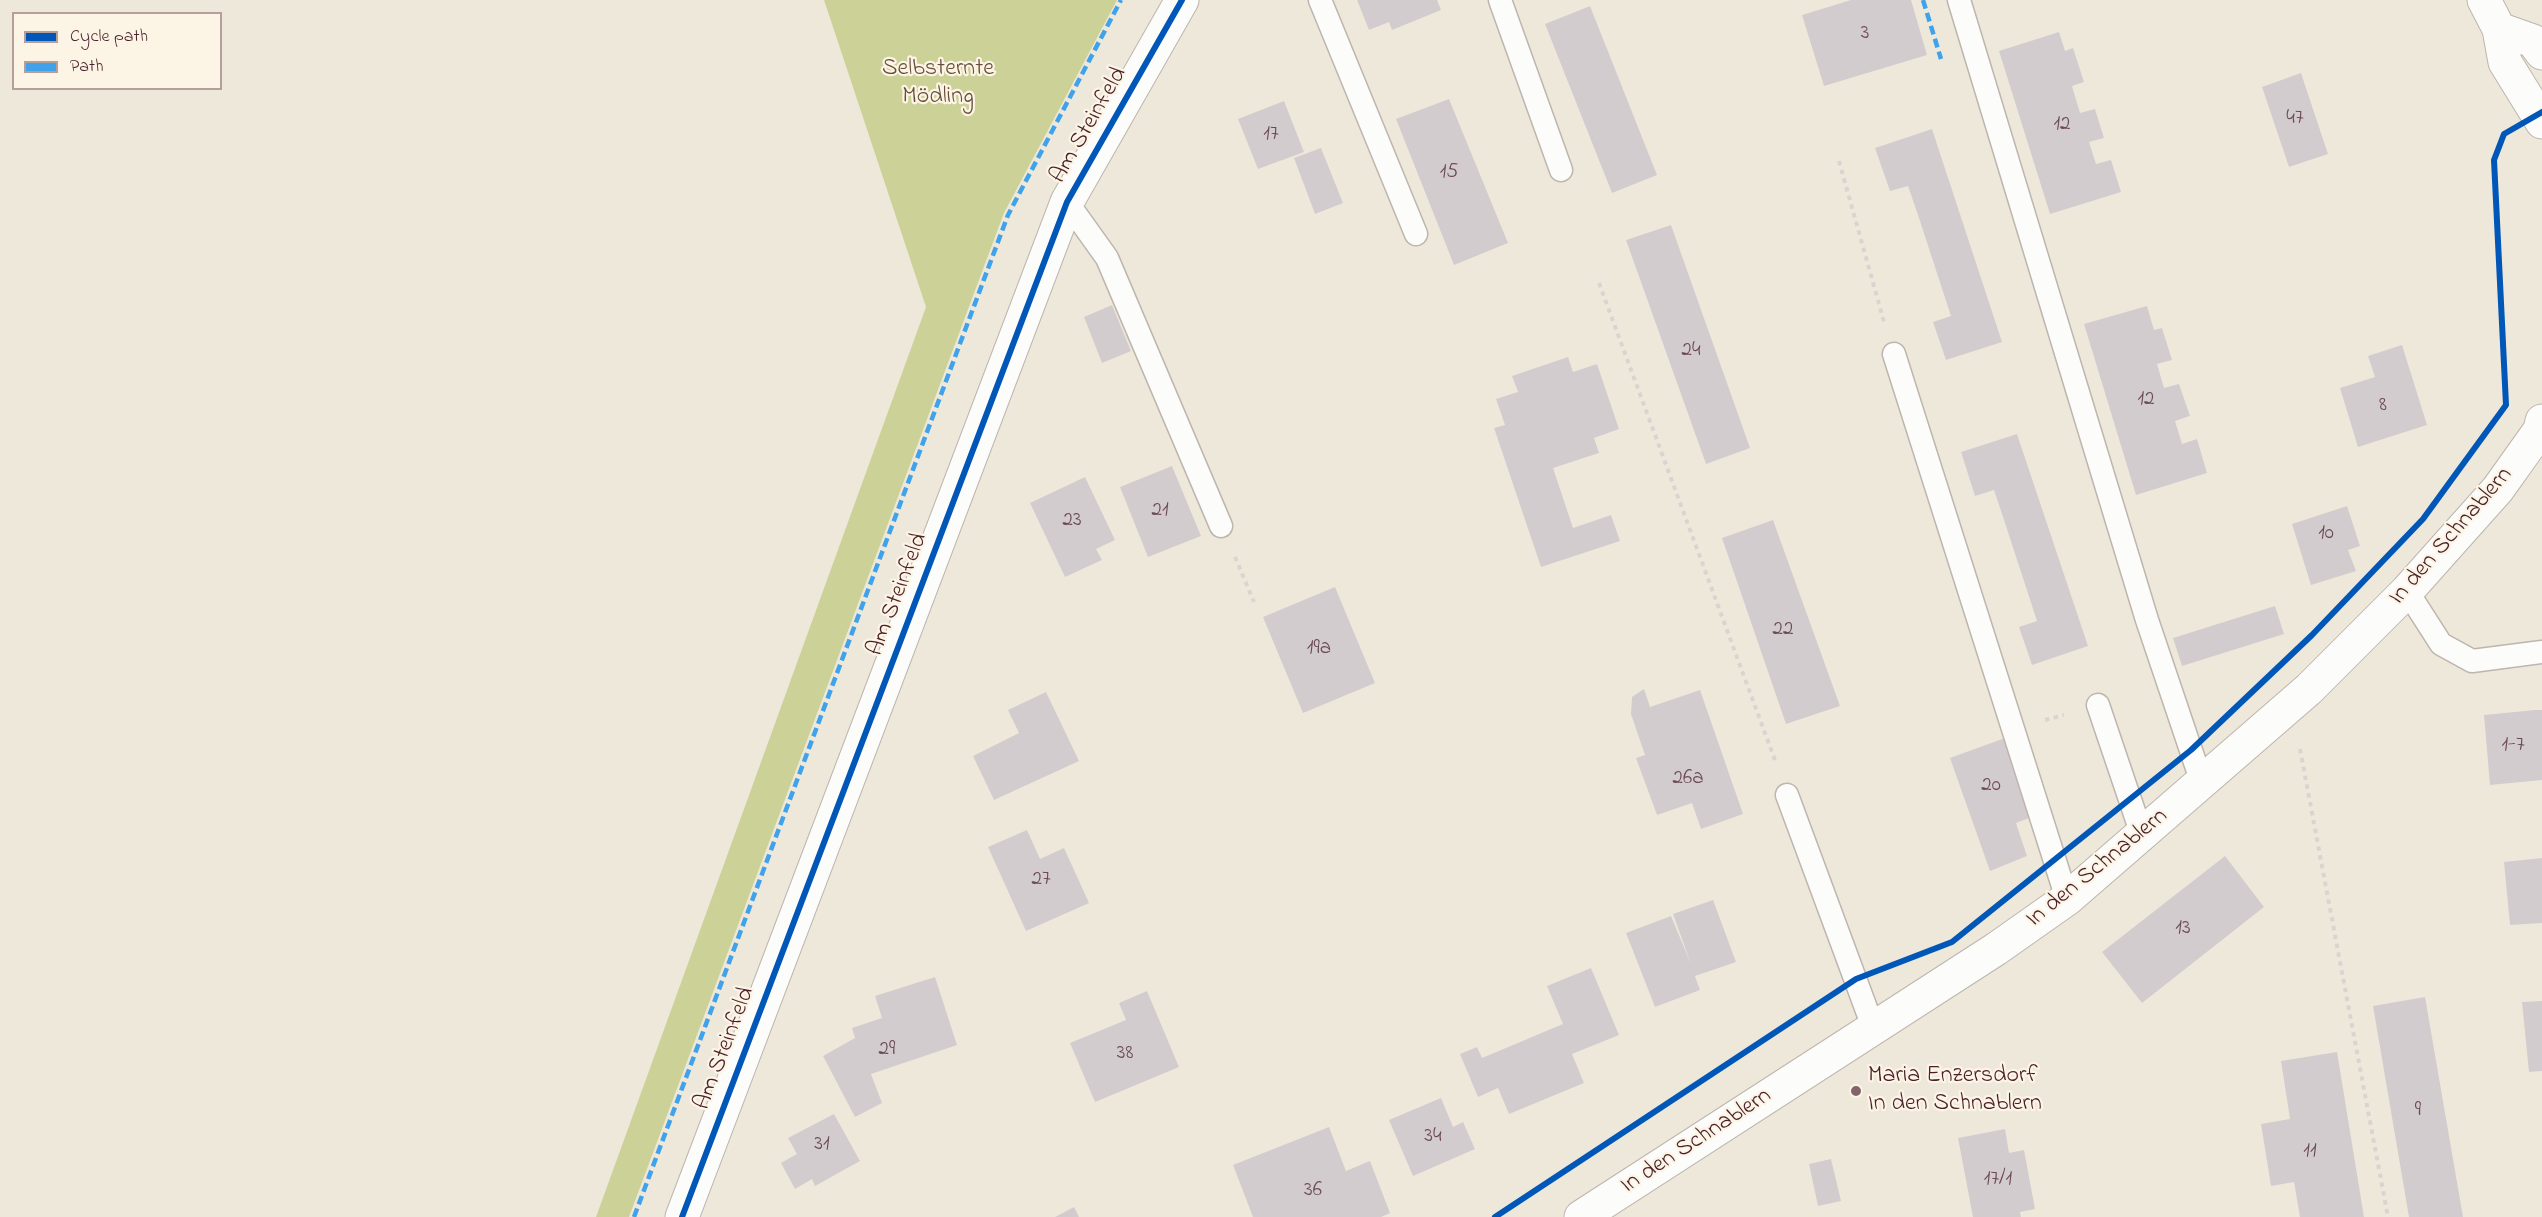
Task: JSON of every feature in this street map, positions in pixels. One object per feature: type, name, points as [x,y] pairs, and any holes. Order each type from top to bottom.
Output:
[{"type":"street","name":"Am Steinfeld","points":[[682,1217],[1067,202],[1182,0]]},
{"type":"street","points":[[2484,0],[2499,29],[2505,62],[2542,122]]},
{"type":"street","points":[[2499,29],[2532,41],[2542,53]]},
{"type":"street","name":"In den Schnablern","points":[[1581,1217],[1996,949],[2067,899],[2292,705],[2407,591],[2498,489],[2541,427]]},
{"type":"lane","points":[[1320,0],[1416,234]]},
{"type":"lane","points":[[1500,0],[1561,170]]},
{"type":"lane","points":[[1959,0],[2147,620],[2202,783]]},
{"type":"lane","points":[[1067,202],[1107,258],[1221,526]]},
{"type":"lane","points":[[1894,354],[2067,899]]},
{"type":"lane","points":[[2407,591],[2441,644],[2472,660],[2542,652]]},
{"type":"lane","points":[[2098,705],[2142,835]]},
{"type":"lane","points":[[1787,795],[1873,1027]]},
{"type":"path","points":[[1839,161],[1894,354]]},
{"type":"path","points":[[1599,284],[1787,795]]},
{"type":"path","points":[[1221,526],[1254,602]]},
{"type":"path","points":[[2292,705],[2388,1217]]},
{"type":"green space","name":"Selbsternte Mödling","points":[[824,0],[1117,0],[1004,213],[629,1217],[596,1217],[926,307]]},
{"type":"building","points":[[1357,0],[1437,0],[1441,10],[1392,30],[1389,22],[1369,30]]},
{"type":"building","points":[[1851,0],[1911,0],[1927,55],[1824,86],[1802,15]]},
{"type":"building","points":[[1590,6],[1657,175],[1612,193],[1545,24]]},
{"type":"building","points":[[2059,32],[2065,51],[2073,48],[2084,82],[2072,86],[2080,113],[2095,109],[2104,138],[2089,142],[2096,164],[2111,160],[2121,192],[2050,214],[1999,51]]},
{"type":"building","points":[[2301,73],[2328,154],[2289,167],[2262,87]]},
{"type":"building","points":[[1449,99],[1508,243],[1454,265],[1396,119]]},
{"type":"building","points":[[1284,101],[1304,152],[1258,169],[1238,119]]},
{"type":"building","points":[[1932,129],[2002,342],[1946,360],[1933,322],[1951,316],[1918,215],[1908,186],[1890,191],[1875,148]]},
{"type":"building","points":[[1321,148],[1343,203],[1315,214],[1294,158]]},
{"type":"building","points":[[1671,225],[1750,448],[1706,464],[1626,240]]},
{"type":"building","points":[[1112,305],[1131,351],[1102,363],[1084,317]]},
{"type":"building","points":[[2147,306],[2154,330],[2162,328],[2172,360],[2157,364],[2164,388],[2179,384],[2190,416],[2175,421],[2182,444],[2197,439],[2207,473],[2136,495],[2084,324]]},
{"type":"building","points":[[2402,345],[2427,425],[2358,447],[2340,388],[2375,377],[2368,356]]},
{"type":"building","points":[[1568,357],[1573,372],[1597,364],[1619,429],[1594,438],[1599,453],[1553,468],[1573,528],[1611,515],[1620,541],[1541,567],[1494,428],[1505,425],[1496,399],[1518,392],[1512,376]]},
{"type":"building","points":[[2017,434],[2088,646],[2032,665],[2019,627],[2037,621],[1994,490],[1975,496],[1961,452]]},
{"type":"building","points":[[1172,466],[1201,536],[1148,557],[1120,487]]},
{"type":"building","points":[[1085,477],[1115,540],[1096,549],[1102,560],[1065,577],[1030,503]]},
{"type":"building","points":[[2347,506],[2360,546],[2348,550],[2356,571],[2311,585],[2292,524]]},
{"type":"building","points":[[1773,520],[1840,706],[1786,724],[1722,538]]},
{"type":"building","points":[[1335,587],[1375,683],[1303,713],[1263,617]]},
{"type":"building","points":[[2275,606],[2284,634],[2182,666],[2173,638]]},
{"type":"building","points":[[1644,689],[1650,707],[1700,690],[1743,814],[1701,829],[1692,803],[1657,815],[1636,758],[1645,755],[1631,714],[1632,697]]},
{"type":"building","points":[[1046,692],[1079,761],[994,800],[973,756],[1019,733],[1008,710]]},
{"type":"building","points":[[2542,710],[2542,780],[2490,785],[2484,715]]},
{"type":"building","points":[[2005,738],[2032,817],[2016,823],[2027,856],[1990,871],[1950,758]]},
{"type":"building","points":[[1027,830],[1040,859],[1064,848],[1089,903],[1026,931],[988,847]]},
{"type":"building","points":[[2225,856],[2264,907],[2142,1003],[2102,952]]},
{"type":"building","points":[[2542,858],[2542,923],[2510,925],[2504,862]]},
{"type":"building","points":[[1713,900],[1736,962],[1695,976],[1700,990],[1655,1007],[1626,933],[1671,916],[1691,964],[1673,914]]},
{"type":"building","points":[[1591,968],[1619,1035],[1572,1054],[1584,1083],[1509,1114],[1498,1088],[1478,1097],[1460,1054],[1477,1047],[1482,1058],[1563,1024],[1547,986]]},
{"type":"building","points":[[935,977],[957,1045],[871,1074],[882,1103],[855,1117],[823,1056],[855,1038],[852,1028],[882,1018],[875,996]]},
{"type":"building","points":[[1147,991],[1179,1067],[1095,1102],[1070,1043],[1126,1020],[1119,1003]]},
{"type":"building","points":[[2425,997],[2463,1217],[2409,1217],[2373,1006]]},
{"type":"building","points":[[2542,1001],[2542,1071],[2529,1072],[2522,1002]]},
{"type":"building","points":[[2337,1052],[2364,1217],[2300,1217],[2294,1182],[2271,1186],[2261,1124],[2290,1119],[2281,1061]]},
{"type":"building","points":[[1441,1098],[1453,1127],[1463,1122],[1475,1149],[1413,1176],[1389,1120]]},
{"type":"building","points":[[834,1114],[860,1161],[815,1186],[812,1179],[795,1189],[781,1163],[797,1154],[788,1138]]},
{"type":"building","points":[[1329,1127],[1346,1171],[1370,1161],[1390,1213],[1381,1217],[1253,1217],[1233,1165]]},
{"type":"building","points":[[2005,1129],[2009,1153],[2024,1150],[2035,1209],[2020,1212],[2021,1217],[1973,1217],[1958,1138]]},
{"type":"building","points":[[1831,1159],[1841,1201],[1818,1206],[1809,1164]]},
{"type":"building","points":[[1074,1207],[1079,1217],[1055,1217]]},
{"type":"marked path","points":[[634,1217],[1008,215],[1121,0]]},
{"type":"marked path","points":[[1923,0],[1941,59]]},
{"type":"cycle path","points":[[682,1217],[1067,202],[1182,0]]},
{"type":"cycle path","points":[[1495,1217],[1856,979],[1952,942],[2191,750],[2312,635],[2423,519],[2506,405],[2494,160],[2504,134],[2542,112]]},
{"type":"place","name":"Maria Enzersdorf In den Schnablern","points":[[1856,1091]]}]
